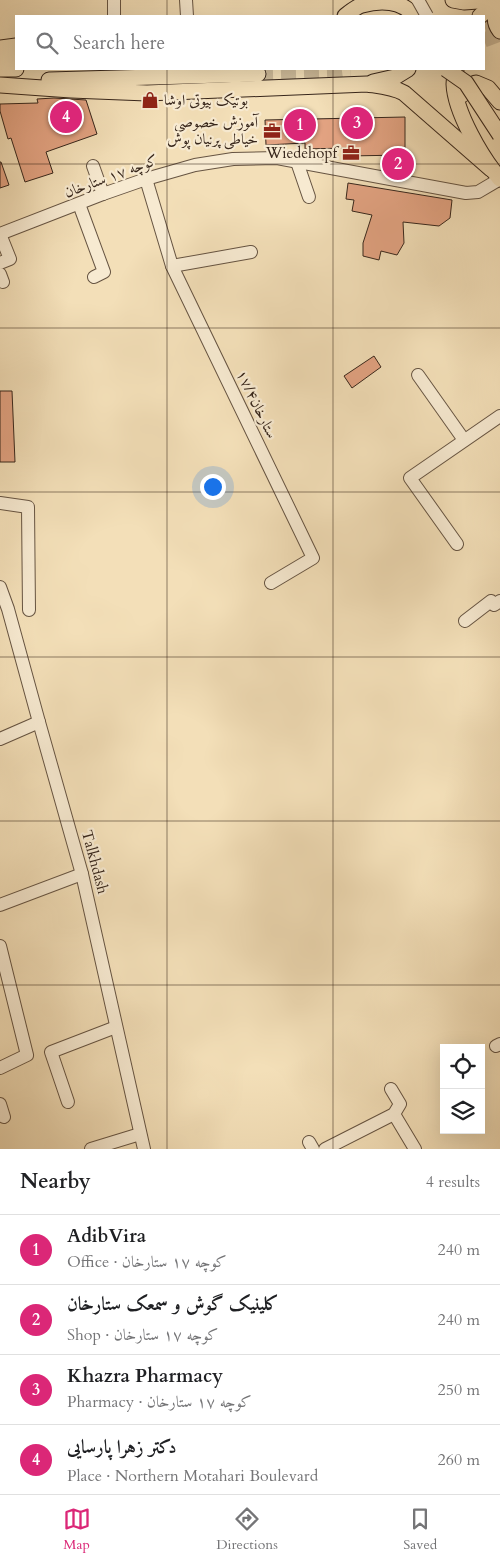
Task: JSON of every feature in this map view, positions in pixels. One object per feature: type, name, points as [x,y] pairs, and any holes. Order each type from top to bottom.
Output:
[{"type":"main road","points":[[345,15],[361,0]]},
{"type":"main road","points":[[345,15],[360,5],[383,0],[402,6],[413,15]]},
{"type":"main road","points":[[418,0],[419,15]]},
{"type":"main road","points":[[453,0],[464,2],[492,0]]},
{"type":"main road","points":[[481,15],[500,3]]},
{"type":"main road","points":[[500,7],[496,16],[496,22],[500,31]]},
{"type":"main road","points":[[0,48],[15,46]]},
{"type":"main road","points":[[0,58],[15,58]]},
{"type":"main road","points":[[0,69],[15,69]]},
{"type":"main road","points":[[0,85],[147,93],[367,84],[394,77],[406,70]]},
{"type":"main road","points":[[447,70],[466,83],[500,135]]},
{"type":"main road","points":[[457,70],[454,84],[459,107],[471,136],[497,176]]},
{"type":"main road","points":[[0,81],[258,74]]},
{"type":"main road","points":[[367,84],[404,93],[497,176]]},
{"type":"main road","points":[[462,113],[461,98],[463,92],[466,87],[472,84],[482,84],[500,102]]},
{"type":"street","points":[[114,0],[114,15]]},
{"type":"street","points":[[186,0],[187,15]]},
{"type":"street","points":[[418,0],[426,15]]},
{"type":"street","points":[[458,70],[466,83]]},
{"type":"street","name":"کوچه ۱۷ ستارخان","points":[[0,234],[146,179],[195,165],[234,159],[278,158],[466,193],[478,192],[497,176]]},
{"type":"street","points":[[297,162],[309,197]]},
{"type":"street","points":[[94,166],[103,194]]},
{"type":"street","name":"ستارخان۱۷/۴","points":[[146,179],[172,266],[313,558],[271,583]]},
{"type":"street","points":[[79,204],[104,272],[94,277]]},
{"type":"street","points":[[0,234],[10,259],[0,263]]},
{"type":"street","points":[[172,266],[251,252]]},
{"type":"street","points":[[418,375],[464,440]]},
{"type":"street","points":[[457,544],[410,478],[464,440],[499,419]]},
{"type":"street","points":[[0,503],[28,507],[28,610]]},
{"type":"street","name":"Talkhdash","points":[[0,586],[82,874],[144,1149]]},
{"type":"street","points":[[465,621],[491,601],[494,605],[500,601]]},
{"type":"street","points":[[0,739],[38,722]]},
{"type":"street","points":[[0,904],[82,874]]},
{"type":"street","points":[[0,946],[27,1055],[0,1068]]},
{"type":"street","points":[[68,1102],[51,1052],[116,1027]]},
{"type":"street","points":[[325,1149],[394,1114],[400,1104],[391,1089]]},
{"type":"street","points":[[0,1104],[4,1117]]},
{"type":"street","points":[[394,1114],[415,1149]]},
{"type":"street","points":[[91,1149],[140,1134]]},
{"type":"building","points":[[37,99],[86,100],[97,134],[46,152],[53,173],[25,182],[11,138],[8,139],[0,111],[0,104],[38,103]]},
{"type":"building","points":[[405,117],[405,155],[347,156],[346,148],[305,149],[305,143],[266,145],[265,120]]},
{"type":"building","points":[[0,162],[9,185],[0,188]]},
{"type":"building","points":[[348,183],[452,200],[450,218],[439,226],[403,222],[404,243],[397,255],[381,251],[379,260],[363,256],[363,243],[372,215],[352,211],[354,200],[346,199]]},
{"type":"building","points":[[374,356],[381,367],[352,388],[344,376]]},
{"type":"building","points":[[0,391],[12,391],[15,462],[0,462]]},
{"type":"tunnel","points":[[485,25],[500,20]]},
{"type":"tunnel","points":[[485,40],[500,34]]},
{"type":"tunnel","points":[[258,74],[343,70]]},
{"type":"place","name":"بوتیک بیوتی اوشا","points":[[150,100]]},
{"type":"place","name":"دکتر زهرا پارسایی","points":[[66,117]]},
{"type":"place","name":"Khazra Pharmacy","points":[[357,123]]},
{"type":"place","name":"AdibVira","points":[[300,125]]},
{"type":"place","name":"آموزش خصوصی خیاطی پرنیان پوش","points":[[272,131]]},
{"type":"place","name":"Wiedehopf","points":[[351,153]]},
{"type":"place","name":"کلینیک گوش و سمعک ستارخان","points":[[398,164]]}]
